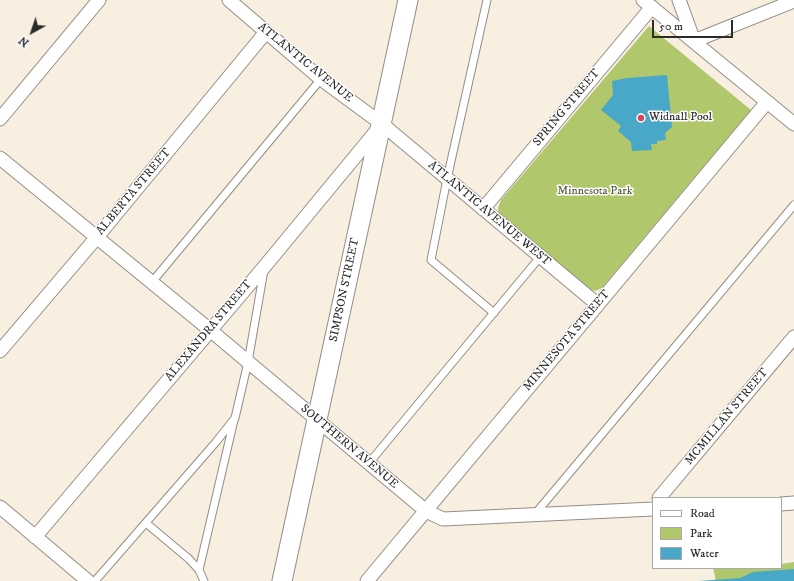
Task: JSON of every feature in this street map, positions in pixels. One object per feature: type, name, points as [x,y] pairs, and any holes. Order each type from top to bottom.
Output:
[{"type":"main road","name":"SIMPSON STREET","points":[[282,581],[408,0]]},
{"type":"street","points":[[0,119],[99,0]]},
{"type":"street","name":"ATLANTIC AVENUE","points":[[229,0],[321,79],[382,124]]},
{"type":"street","points":[[678,0],[694,41]]},
{"type":"street","points":[[694,41],[794,1]]},
{"type":"street","points":[[648,4],[794,124]]},
{"type":"street","name":"SPRING STREET","points":[[483,209],[648,4]]},
{"type":"street","name":"ALBERTA STREET","points":[[0,351],[97,237],[266,32]]},
{"type":"street","name":"MINNESOTA STREET","points":[[366,581],[767,102]]},
{"type":"street","name":"ATLANTIC AVENUE WEST","points":[[382,124],[597,304]]},
{"type":"street","name":"ALEXANDRA STREET","points":[[35,537],[265,266],[382,124]]},
{"type":"street","name":"SOUTHERN AVENUE","points":[[0,158],[210,330],[426,511],[443,519],[652,508]]},
{"type":"street","name":"MCMILLAN STREET","points":[[660,497],[794,337]]},
{"type":"street","points":[[782,504],[794,503]]},
{"type":"street","points":[[0,507],[88,581]]},
{"type":"lane","points":[[487,0],[447,179],[431,260],[494,313]]},
{"type":"lane","points":[[152,282],[321,79]]},
{"type":"lane","points":[[534,515],[794,205]]},
{"type":"lane","points":[[369,463],[540,257]]},
{"type":"lane","points":[[199,570],[248,362],[265,266]]},
{"type":"lane","points":[[95,581],[216,442],[234,418]]},
{"type":"lane","points":[[146,523],[189,559],[199,570],[204,581]]},
{"type":"green space","name":"Minnesota Park","points":[[649,26],[751,110],[602,288],[595,291],[586,288],[499,217],[498,208],[501,200]]},
{"type":"green space","points":[[794,562],[794,581],[716,581],[713,569],[782,569],[782,564]]},
{"type":"water","name":"Widnall Pool","points":[[667,75],[672,127],[665,133],[666,140],[657,141],[657,144],[651,144],[652,150],[632,151],[631,142],[618,131],[621,126],[601,110],[613,95],[612,81],[627,78]]},
{"type":"water","points":[[794,569],[794,581],[699,581],[740,578],[753,572]]},
{"type":"place","name":"Widnall Pool","points":[[641,118]]}]
